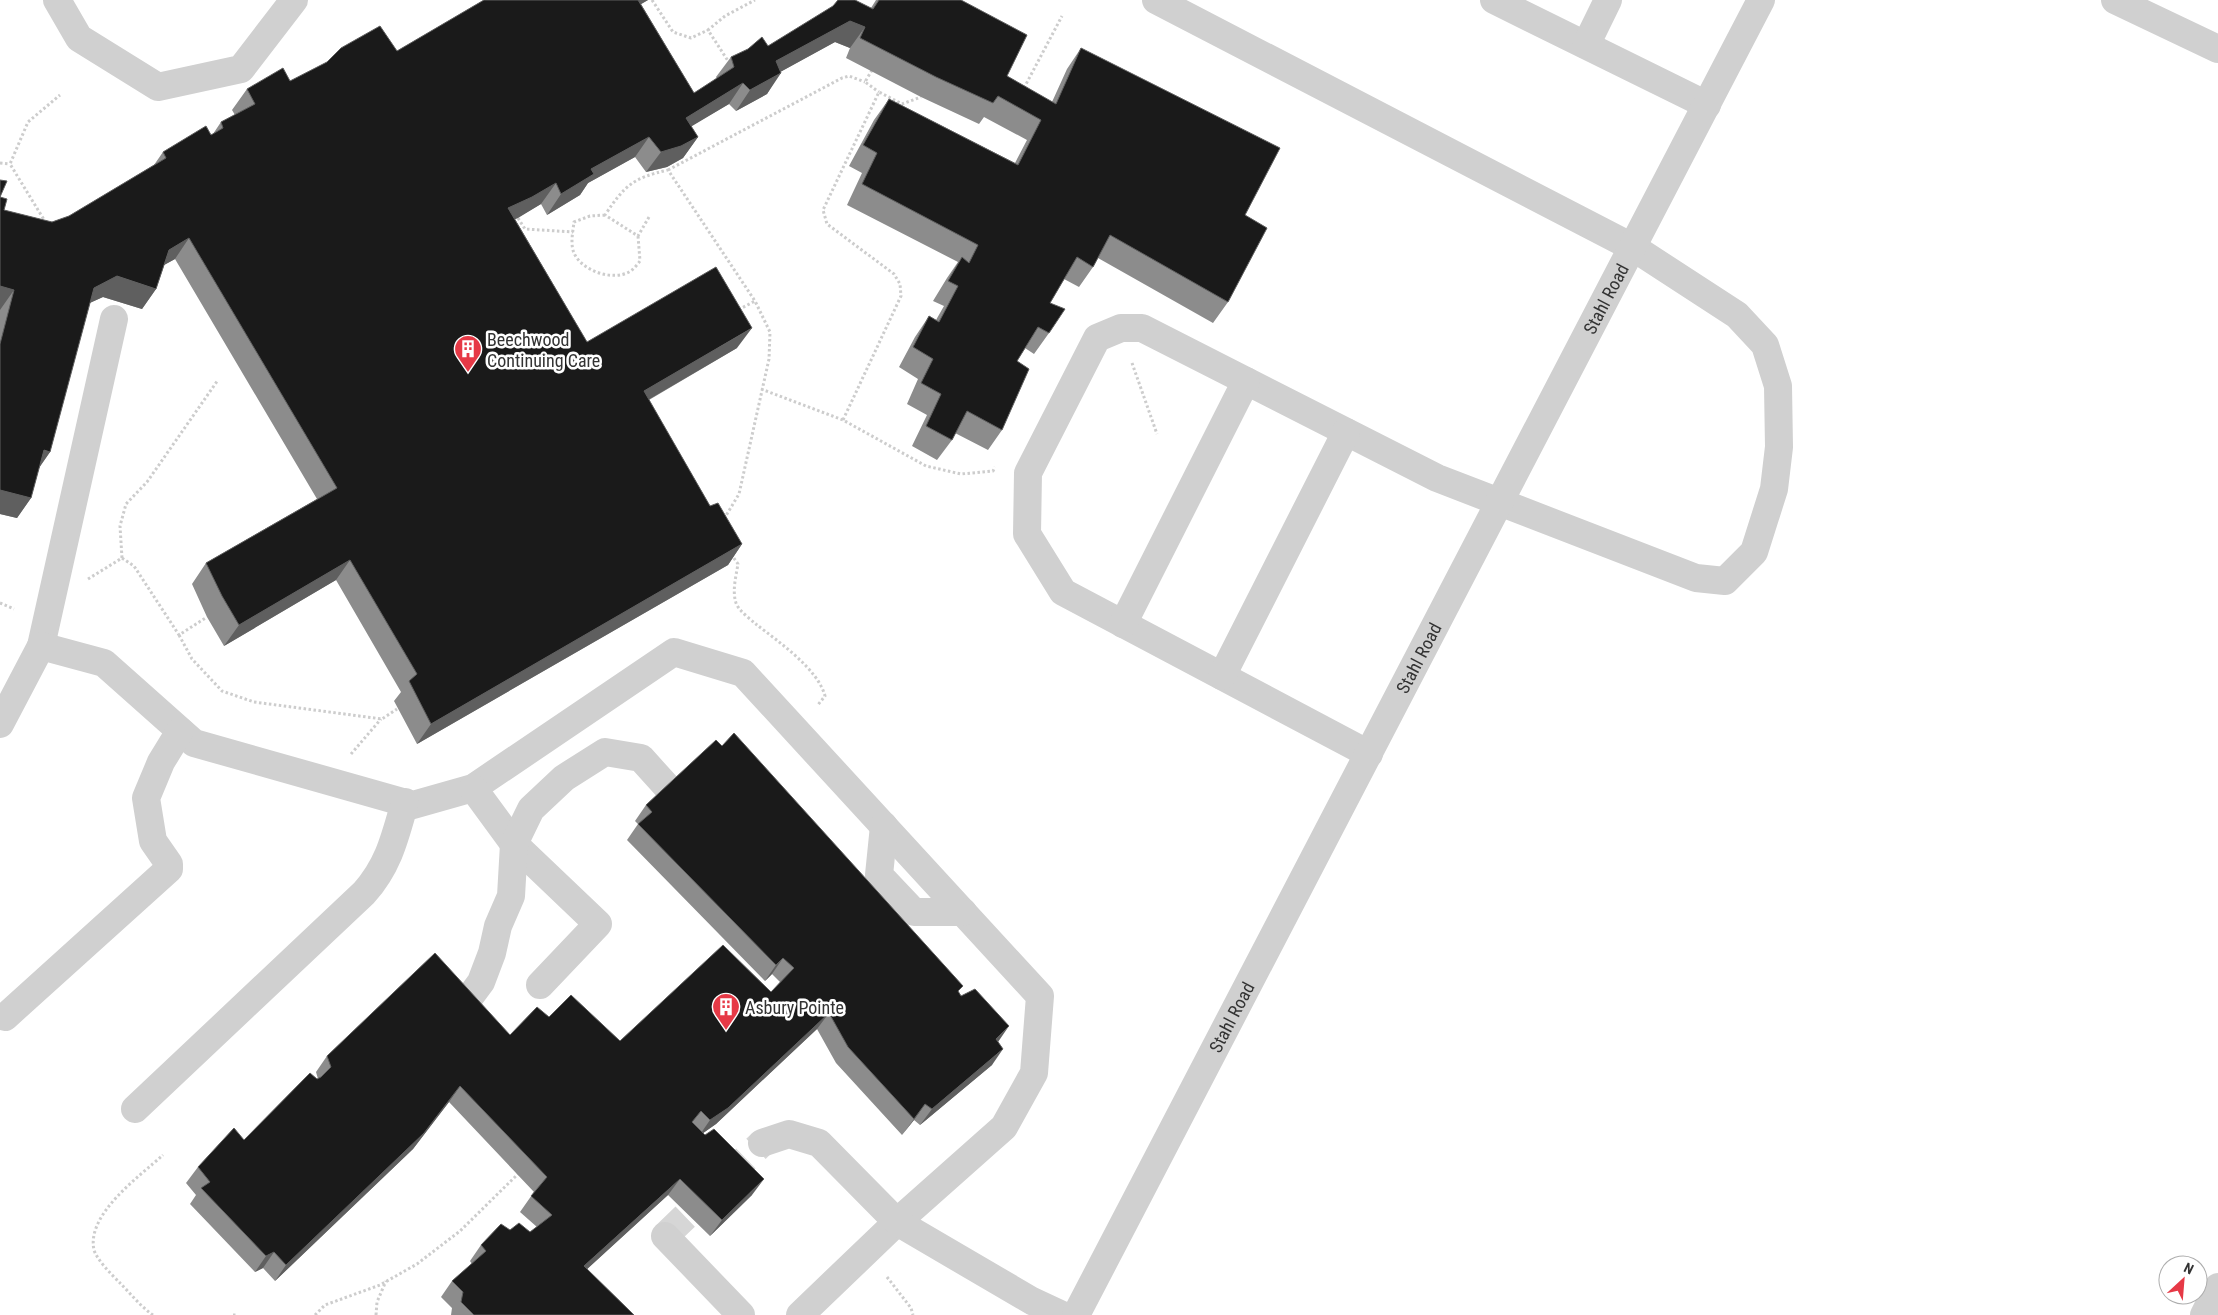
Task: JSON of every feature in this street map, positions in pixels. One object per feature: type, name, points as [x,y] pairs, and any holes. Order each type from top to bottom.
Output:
[{"type":"street","points":[[57,0],[80,38],[158,87],[241,69],[294,0]]},
{"type":"street","points":[[1156,0],[1634,248],[1737,315],[1765,346],[1778,386],[1779,447],[1774,490],[1754,552],[1725,581],[1696,578],[1437,478],[1142,328],[1120,328],[1097,338],[1028,473],[1027,534],[1063,592],[1369,754]]},
{"type":"street","points":[[1494,0],[1707,105]]},
{"type":"street","points":[[1586,45],[1608,0]]},
{"type":"street","name":"Stahl Road","points":[[1076,1315],[1634,248],[1761,0]]},
{"type":"street","points":[[2115,0],[2218,50]]},
{"type":"street","points":[[0,724],[41,646],[114,319]]},
{"type":"street","points":[[1123,624],[1246,381]]},
{"type":"street","points":[[1222,676],[1346,432]]},
{"type":"street","points":[[41,646],[104,663],[194,743],[413,805],[473,788],[674,652],[743,674],[1040,996],[1034,1073],[1004,1127],[897,1222],[800,1315]]},
{"type":"street","points":[[4,1017],[169,869],[169,864],[153,841],[146,798],[162,762],[180,731]]},
{"type":"street","points":[[462,1009],[481,982],[492,953],[498,926],[511,896],[514,844],[531,809],[564,778],[605,752],[641,758],[669,789]]},
{"type":"street","points":[[473,788],[514,844],[598,924],[540,984]]},
{"type":"street","points":[[135,1109],[364,893],[379,876],[393,846],[404,802]]},
{"type":"street","points":[[884,826],[879,876],[914,912],[963,912]]},
{"type":"street","points":[[762,1142],[789,1134],[819,1143],[897,1222],[1032,1301],[1062,1315]]},
{"type":"street","points":[[664,1236],[741,1315]]},
{"type":"street","points":[[2204,1315],[2218,1287]]},
{"type":"path","points":[[652,0],[673,32],[691,38],[708,30],[725,16],[755,0]]},
{"type":"path","points":[[1023,92],[1062,16]]},
{"type":"path","points":[[708,30],[733,69]]},
{"type":"path","points":[[865,82],[872,70]]},
{"type":"path","points":[[605,215],[621,191],[642,176],[668,170],[842,78],[849,76],[865,82],[902,104],[922,97]]},
{"type":"path","points":[[843,420],[901,296],[900,284],[894,274],[827,224],[824,210],[880,92]]},
{"type":"path","points":[[10,164],[28,122],[60,95]]},
{"type":"path","points":[[0,163],[10,164]]},
{"type":"path","points":[[10,164],[49,228]]},
{"type":"path","points":[[668,170],[755,301],[770,332],[769,359],[738,494],[727,516],[717,525]]},
{"type":"path","points":[[638,236],[605,215],[590,216],[574,222],[574,253],[588,267],[602,274],[618,276],[630,272],[640,261],[638,236],[649,217]]},
{"type":"path","points":[[518,218],[525,229],[573,232]]},
{"type":"path","points":[[730,314],[755,301]]},
{"type":"path","points":[[1132,363],[1157,434]]},
{"type":"path","points":[[122,558],[120,526],[126,504],[147,482],[218,380]]},
{"type":"path","points":[[761,389],[843,420],[926,466],[961,474],[993,470],[997,464]]},
{"type":"path","points":[[729,552],[738,564],[735,582],[736,603],[748,617],[792,653],[822,684],[825,696],[817,706]]},
{"type":"path","points":[[85,582],[122,558]]},
{"type":"path","points":[[122,558],[134,566],[179,634],[192,659],[222,691],[254,702],[382,719]]},
{"type":"path","points":[[0,603],[14,609]]},
{"type":"path","points":[[179,634],[207,616]]},
{"type":"path","points":[[350,755],[382,719],[398,709]]},
{"type":"path","points":[[153,1315],[116,1278],[94,1252],[93,1237],[100,1218],[113,1200],[163,1154]]},
{"type":"path","points":[[315,1315],[325,1305],[386,1280],[416,1264],[460,1231],[518,1174]]},
{"type":"path","points":[[866,1252],[899,1291],[914,1315]]},
{"type":"path","points":[[376,1315],[377,1302],[386,1280]]},
{"type":"path","points":[[233,1315],[238,1315]]},
{"type":"building","name":"Beechwood Continuing Care","points":[[484,0],[638,0],[694,93],[734,67],[731,57],[748,49],[762,37],[768,46],[833,6],[838,0],[855,0],[873,9],[879,0],[961,0],[1027,35],[1007,76],[1056,104],[1081,48],[1280,148],[1245,215],[1267,228],[1228,302],[1110,235],[1093,267],[1077,257],[1050,303],[1065,309],[1049,333],[1038,327],[1017,361],[1029,369],[1002,430],[967,411],[952,440],[926,426],[941,394],[921,383],[933,359],[913,347],[929,316],[939,322],[958,286],[948,281],[962,257],[969,263],[978,245],[862,184],[877,153],[863,145],[889,99],[1018,165],[1041,120],[998,96],[993,103],[936,77],[860,38],[865,27],[850,21],[776,61],[781,73],[750,90],[743,83],[686,118],[698,137],[681,146],[661,152],[649,137],[591,169],[594,174],[561,194],[556,183],[508,208],[587,342],[716,267],[752,328],[644,391],[710,506],[718,503],[742,544],[431,724],[409,681],[417,674],[350,560],[239,625],[222,596],[206,563],[337,488],[189,238],[169,250],[156,289],[117,276],[94,288],[50,452],[44,450],[31,498],[0,490],[0,344],[14,290],[0,286],[0,197],[7,199],[4,210],[52,222],[69,216],[166,158],[163,152],[206,126],[211,135],[223,128],[221,122],[255,104],[247,89],[283,68],[290,81],[327,62],[341,48],[380,26],[397,51]]},
{"type":"building","points":[[0,180],[7,181],[0,197]]},
{"type":"building","name":"Asbury Pointe","points":[[734,733],[963,986],[958,991],[961,996],[975,989],[1009,1026],[996,1039],[1003,1049],[932,1109],[925,1104],[914,1119],[848,1047],[829,1013],[728,1108],[710,1120],[701,1111],[692,1122],[705,1135],[714,1129],[764,1179],[722,1220],[680,1179],[584,1266],[634,1315],[474,1315],[461,1302],[463,1292],[452,1281],[486,1251],[481,1245],[501,1224],[510,1230],[519,1223],[530,1232],[552,1215],[531,1196],[547,1177],[460,1086],[424,1133],[286,1265],[274,1252],[266,1256],[201,1188],[210,1182],[198,1167],[234,1128],[244,1140],[310,1073],[317,1079],[321,1077],[331,1067],[327,1056],[435,953],[510,1035],[537,1007],[549,1017],[571,995],[620,1041],[723,945],[771,992],[794,968],[783,958],[776,965],[638,824],[652,812],[646,805],[716,740],[722,746]]},
{"type":"tunnel","points":[[665,1236],[762,1143]]},
{"type":"place","name":"Beechwood Continuing Care","points":[[468,373]]},
{"type":"place","name":"Asbury Pointe","points":[[726,1031]]}]
